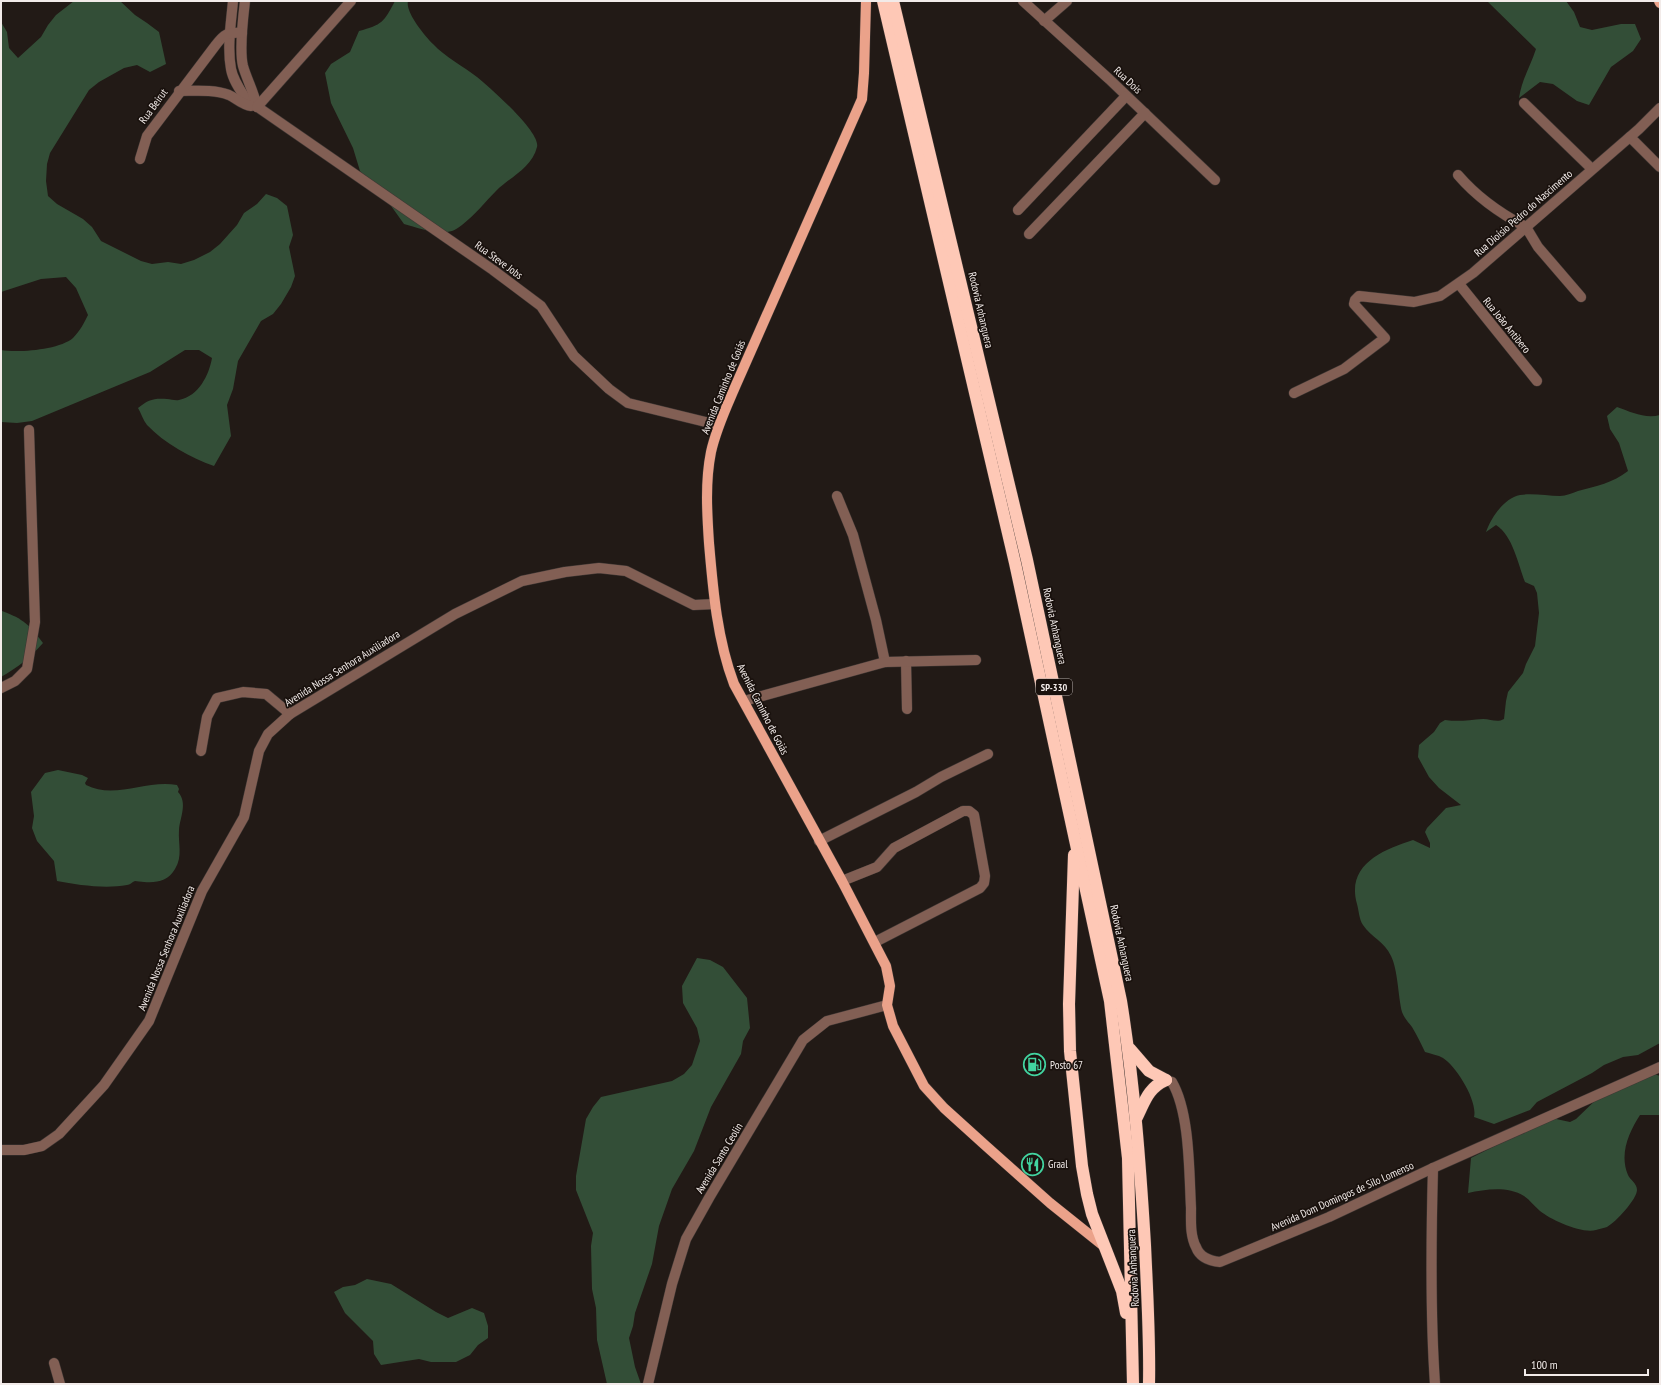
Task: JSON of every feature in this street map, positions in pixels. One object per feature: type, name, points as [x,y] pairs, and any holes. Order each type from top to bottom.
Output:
[{"type":"highway","name":"Rodovia Anhanguera","points":[[883,1],[1015,563],[1110,1000],[1128,1158],[1133,1384]]},
{"type":"highway","name":"Rodovia Anhanguera","points":[[893,1],[1027,560],[1121,1000],[1129,1048],[1137,1119],[1150,1350],[1149,1384]]},
{"type":"highway","points":[[1075,838],[1069,1004],[1070,1051],[1086,1194],[1092,1214],[1122,1291],[1133,1342]]},
{"type":"highway","points":[[1129,1048],[1149,1071],[1166,1080]]},
{"type":"highway","points":[[1137,1119],[1152,1089],[1156,1084],[1166,1080]]},
{"type":"main road","name":"Avenida Caminho de Goiás","points":[[866,1],[862,99],[718,425],[711,453],[706,500],[712,585],[715,604],[728,668],[744,701],[842,881],[886,966],[890,986],[887,1005],[893,1026],[924,1086],[944,1108],[1050,1203],[1105,1247]]},
{"type":"street","points":[[233,1],[230,32],[231,69],[238,87],[246,99],[257,107]]},
{"type":"street","points":[[244,1],[242,33],[243,65],[255,95],[257,107]]},
{"type":"street","points":[[257,107],[351,1]]},
{"type":"street","name":"Rua Dois","points":[[1023,1],[1044,22],[1145,113],[1215,180]]},
{"type":"street","points":[[1044,22],[1067,1]]},
{"type":"street","points":[[230,32],[242,33]]},
{"type":"street","name":"Rua Beirut","points":[[140,159],[146,136],[221,38],[230,32]]},
{"type":"street","name":"Rua Beirut","points":[[179,91],[213,91],[229,95],[247,106],[257,107]]},
{"type":"street","points":[[1018,210],[1126,96]]},
{"type":"street","points":[[1524,103],[1592,169]]},
{"type":"street","name":"Rua Steve Jobs","points":[[257,107],[493,270],[541,306],[574,356],[609,389],[628,403],[718,425]]},
{"type":"street","name":"Rua Dioísio Pedro do Nascimento","points":[[1294,394],[1344,369],[1385,338],[1354,304],[1355,300],[1359,296],[1414,302],[1440,296],[1459,284],[1526,227],[1630,137],[1660,108]]},
{"type":"street","points":[[1029,234],[1145,113]]},
{"type":"street","points":[[1630,137],[1660,167]]},
{"type":"street","points":[[1458,175],[1466,184],[1490,204],[1510,219],[1526,227],[1538,247],[1581,297]]},
{"type":"street","name":"Rua João Antibero","points":[[1459,284],[1538,381]]},
{"type":"street","points":[[1,688],[15,681],[27,669],[35,622],[29,430]]},
{"type":"street","points":[[837,496],[853,535],[876,620],[885,662]]},
{"type":"street","name":"Avenida Nossa Senhora Auxiliadora","points":[[1,1150],[24,1150],[42,1146],[59,1134],[104,1085],[149,1021],[202,891],[244,817],[259,751],[268,734],[290,714],[455,614],[522,581],[565,572],[599,568],[626,571],[694,605],[715,604]]},
{"type":"street","points":[[744,701],[885,662],[976,660]]},
{"type":"street","points":[[906,661],[907,709]]},
{"type":"street","points":[[201,750],[207,717],[217,698],[243,692],[266,694],[290,714]]},
{"type":"street","points":[[819,841],[988,754]]},
{"type":"street","points":[[842,881],[877,867],[894,848],[963,811],[969,811],[974,815],[985,876],[984,883],[980,888],[874,942]]},
{"type":"street","name":"Avenida Santo Ceolin","points":[[648,1384],[672,1284],[686,1239],[803,1040],[827,1021],[887,1005]]},
{"type":"street","name":"Avenida Dom Domingos de Silo Lomenso","points":[[1166,1080],[1172,1082],[1180,1099],[1188,1158],[1192,1234],[1195,1247],[1201,1256],[1211,1261],[1220,1262],[1301,1229],[1433,1168],[1660,1067]]},
{"type":"street","points":[[1433,1168],[1431,1266],[1432,1341],[1435,1384]]},
{"type":"street","points":[[54,1363],[60,1384]]},
{"type":"green space","points":[[74,1],[120,1],[135,15],[159,32],[166,64],[150,72],[137,65],[124,68],[99,82],[89,90],[50,153],[47,164],[46,181],[48,196],[57,204],[83,219],[92,227],[101,241],[141,261],[152,264],[168,262],[181,264],[194,260],[210,252],[220,244],[237,225],[244,213],[257,204],[266,194],[277,198],[287,206],[293,235],[289,247],[295,276],[291,287],[281,304],[273,314],[261,321],[238,361],[233,389],[227,405],[231,436],[214,466],[196,459],[161,438],[147,425],[138,408],[154,399],[179,400],[192,394],[206,378],[211,365],[212,358],[199,350],[185,350],[150,372],[32,421],[17,423],[1,422],[1,350],[38,350],[67,342],[78,333],[88,315],[76,288],[66,277],[41,279],[1,292],[1,22],[7,32],[9,48],[18,58],[41,37],[56,15]]},
{"type":"green space","points":[[395,1],[408,1],[408,6],[412,17],[421,30],[438,49],[477,77],[513,110],[531,131],[536,140],[537,147],[526,166],[496,191],[467,221],[452,231],[434,232],[404,224],[384,196],[360,171],[353,148],[331,103],[325,73],[331,64],[350,52],[359,31],[373,27],[382,22]]},
{"type":"green space","points":[[1487,1],[1566,1],[1574,12],[1580,27],[1592,30],[1621,24],[1635,24],[1641,39],[1633,51],[1611,67],[1589,105],[1577,101],[1553,84],[1540,82],[1519,98],[1524,79],[1536,49]]},
{"type":"green space","points":[[1617,407],[1643,416],[1660,415],[1660,1043],[1638,1055],[1623,1057],[1604,1065],[1592,1073],[1537,1102],[1530,1110],[1494,1124],[1474,1117],[1473,1102],[1465,1084],[1454,1068],[1443,1058],[1425,1052],[1414,1030],[1402,1012],[1397,976],[1391,956],[1385,947],[1363,925],[1355,890],[1357,879],[1362,869],[1369,861],[1379,854],[1413,840],[1430,848],[1430,843],[1425,832],[1427,828],[1446,808],[1461,805],[1439,788],[1429,777],[1418,757],[1419,745],[1434,732],[1440,723],[1445,720],[1459,721],[1483,719],[1496,721],[1504,719],[1508,692],[1523,673],[1535,646],[1539,613],[1537,593],[1534,586],[1525,582],[1511,543],[1502,530],[1496,525],[1486,532],[1491,521],[1499,509],[1514,497],[1530,494],[1564,496],[1598,486],[1628,471],[1619,443],[1610,429],[1607,416]]},
{"type":"green space","points":[[2,611],[26,623],[43,643],[24,662],[1,677]]},
{"type":"green space","points":[[58,770],[82,775],[88,778],[85,783],[86,785],[97,789],[120,790],[154,785],[177,785],[179,789],[178,792],[183,801],[183,810],[179,830],[179,859],[172,873],[166,879],[158,881],[135,881],[128,885],[110,887],[57,881],[54,861],[37,841],[32,828],[34,816],[31,792],[45,773]]},
{"type":"green space","points":[[697,958],[710,960],[723,967],[747,998],[750,1028],[743,1041],[741,1054],[711,1107],[694,1151],[672,1189],[659,1226],[652,1264],[635,1313],[629,1338],[635,1367],[641,1384],[607,1384],[597,1340],[596,1308],[592,1289],[591,1246],[593,1233],[576,1190],[576,1176],[586,1119],[601,1097],[672,1081],[684,1074],[692,1065],[700,1041],[697,1028],[683,1003],[682,986]]},
{"type":"green space","points":[[1654,1074],[1660,1076],[1660,1115],[1640,1115],[1626,1144],[1625,1167],[1629,1177],[1636,1185],[1636,1194],[1625,1210],[1607,1227],[1590,1231],[1575,1228],[1559,1222],[1545,1215],[1524,1196],[1511,1191],[1497,1189],[1468,1193],[1471,1158],[1546,1120],[1556,1119],[1570,1122],[1576,1119],[1602,1094]]},
{"type":"green space","points":[[367,1279],[391,1284],[448,1318],[472,1308],[484,1313],[488,1326],[488,1338],[478,1345],[470,1355],[456,1362],[431,1362],[419,1359],[381,1365],[374,1354],[373,1341],[345,1313],[334,1292],[343,1287],[355,1285]]},
{"type":"place","name":"Posto 67","points":[[1034,1065]]},
{"type":"place","name":"Graal","points":[[1033,1164]]}]
